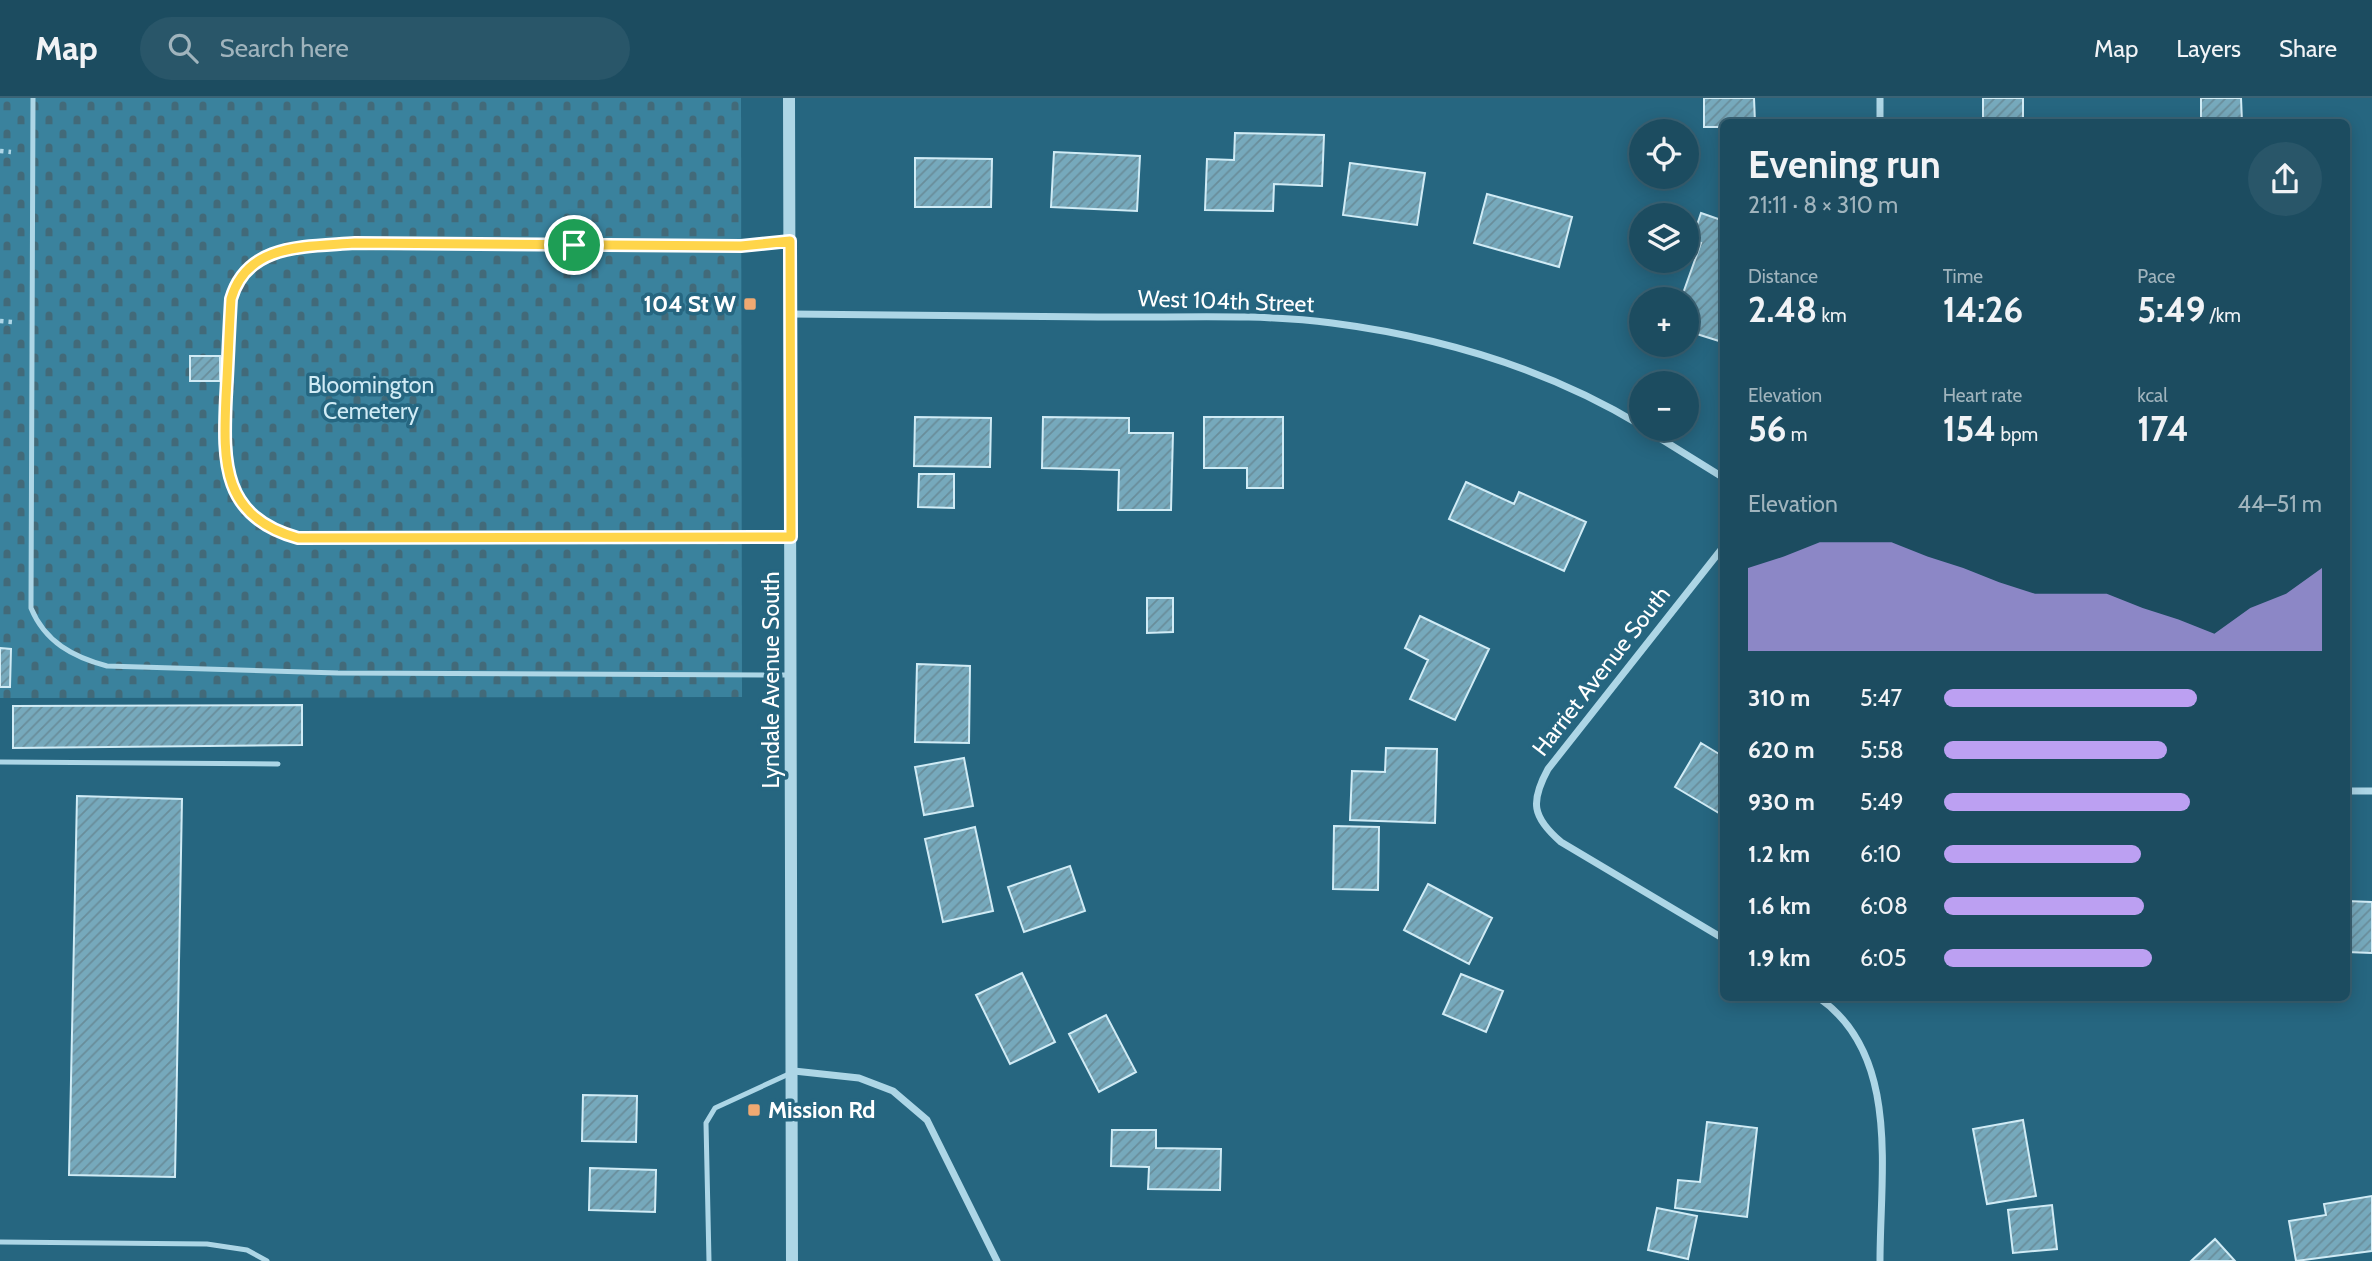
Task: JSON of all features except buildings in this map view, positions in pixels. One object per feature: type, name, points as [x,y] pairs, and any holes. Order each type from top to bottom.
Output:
[{"type":"street","name":"Lyndale Avenue South","points":[[789,98],[794,1071],[792,1261]]},
{"type":"street","points":[[1880,98],[1880,119]]},
{"type":"street","name":"West 104th Street","points":[[790,314],[1236,318],[1330,323],[1424,339],[1516,366],[1603,403],[1629,419]]},
{"type":"street","name":"West 104th Street","points":[[1664,441],[1720,476]]},
{"type":"street","name":"Harriet Avenue South","points":[[1720,551],[1548,769],[1538,787],[1535,808],[1545,828],[1561,842],[1720,937]]},
{"type":"street","points":[[2350,791],[2372,791]]},
{"type":"street","points":[[1823,1001],[1838,1011],[1860,1041],[1873,1077],[1880,1114],[1880,1261]]},
{"type":"street","points":[[794,1071],[859,1078],[893,1091],[927,1120],[997,1261]]},
{"type":"lane","points":[[33,98],[30,608],[38,625],[54,642],[79,658],[107,666],[338,673],[792,675]]},
{"type":"lane","points":[[0,762],[278,764]]},
{"type":"lane","points":[[709,1261],[706,1123],[715,1108],[794,1071]]},
{"type":"lane","points":[[0,1242],[207,1244],[247,1250],[267,1261]]},
{"type":"path","points":[[790,241],[741,246],[355,243],[272,254],[251,263],[236,280],[231,299],[224,447],[228,475],[239,500],[255,519],[274,532],[298,538],[791,537]]},
{"type":"green space","name":"Bloomington Cemetery","points":[[0,98],[741,98],[742,697],[0,698]]},
{"type":"place","name":"104 St W","points":[[750,304]]},
{"type":"place","name":"Mission Rd","points":[[754,1110]]},
{"type":"route","points":[[790,241],[791,537],[742,540],[298,538],[274,532],[255,519],[239,500],[228,475],[224,447],[231,299],[236,280],[251,263],[272,254],[298,248],[355,243],[574,245],[741,246],[790,241]]}]
